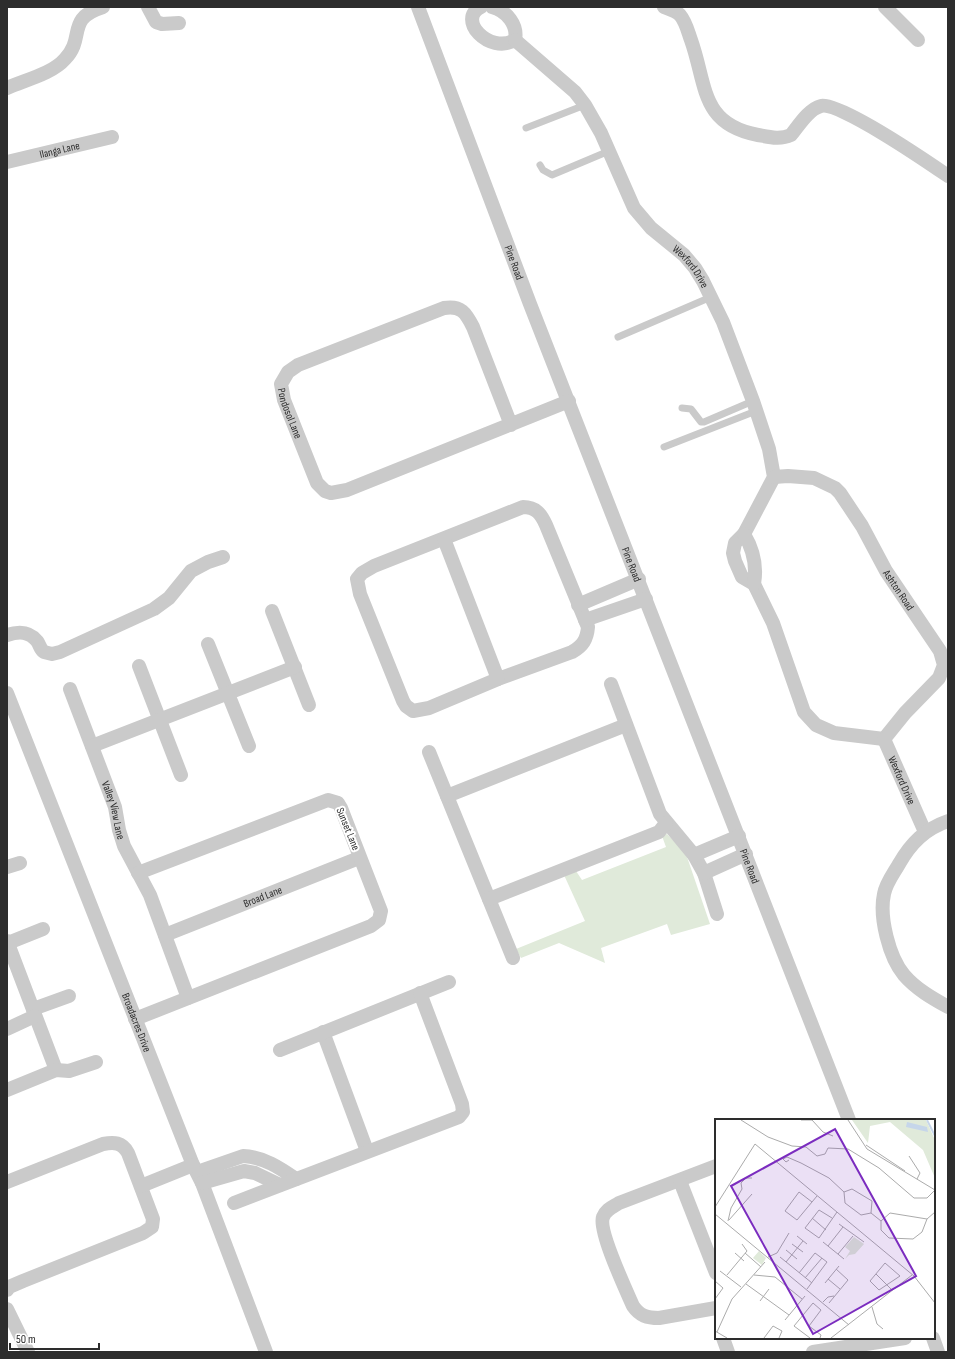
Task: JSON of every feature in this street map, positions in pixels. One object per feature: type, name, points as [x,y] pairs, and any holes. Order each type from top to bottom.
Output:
[{"type":"street","points":[[7,88],[58,65],[67,57],[72,49],[82,18],[91,11],[103,7]]},
{"type":"street","points":[[148,7],[156,22],[162,24],[179,23]]},
{"type":"street","name":"Pine Road","points":[[418,7],[530,304],[639,579],[849,1119]]},
{"type":"street","points":[[481,7],[475,11],[472,20],[473,25],[480,36],[496,44],[509,44],[515,40],[516,30],[508,17],[497,8],[492,7]]},
{"type":"street","points":[[664,7],[676,12],[685,24],[700,68],[707,98],[715,113],[724,123],[754,134],[775,138],[786,137],[791,135],[814,109],[823,106],[830,106],[853,116],[948,176]]},
{"type":"street","points":[[885,7],[918,40]]},
{"type":"street","name":"Wexford Drive","points":[[515,40],[575,92],[585,105],[601,133],[629,200],[637,212],[652,228],[684,256],[704,281],[743,372],[769,449],[774,476]]},
{"type":"street","name":"Ilanga Lane","points":[[7,162],[112,137]]},
{"type":"street","name":"Pondosol Lane","points":[[511,424],[473,327],[464,312],[453,307],[444,308],[298,366],[288,372],[281,384],[284,400],[317,483],[325,491],[331,493],[347,490],[381,478],[569,401]]},
{"type":"street","points":[[774,476],[744,534],[735,543],[733,553],[742,577],[754,584],[773,624],[786,657],[799,701],[809,719],[820,728],[834,734],[884,738]]},
{"type":"street","name":"Ashton Road","points":[[774,476],[814,478],[835,488],[840,493],[862,526],[886,571],[940,651],[944,665],[939,678],[905,713],[884,738]]},
{"type":"street","points":[[523,507],[534,509],[542,516],[588,627],[587,634],[582,645],[578,649],[498,679],[428,708],[416,711],[409,709],[403,701],[360,594],[357,579],[368,569],[444,539],[523,507]]},
{"type":"street","points":[[444,539],[498,679]]},
{"type":"street","points":[[7,634],[19,632],[28,633],[38,642],[44,652],[52,654],[60,652],[154,609],[169,598],[192,571],[208,562],[223,558]]},
{"type":"street","points":[[578,605],[639,579]]},
{"type":"street","points":[[584,620],[646,599]]},
{"type":"street","points":[[272,611],[309,705]]},
{"type":"street","points":[[208,644],[250,746]]},
{"type":"street","points":[[140,666],[181,774]]},
{"type":"street","points":[[92,746],[160,721],[295,667]]},
{"type":"street","points":[[611,684],[660,814],[694,855],[704,873],[717,914]]},
{"type":"street","name":"Valley View Lane","points":[[70,689],[116,807],[121,836],[138,873]]},
{"type":"street","name":"Broadacres Drive","points":[[7,694],[197,1173],[266,1352]]},
{"type":"street","points":[[447,796],[626,725]]},
{"type":"street","name":"Wexford Drive","points":[[884,738],[925,832]]},
{"type":"street","points":[[429,752],[513,958]]},
{"type":"street","name":"Sunset Lane","points":[[135,1019],[377,923],[380,916],[380,906],[341,808],[338,803],[328,800],[138,873]]},
{"type":"street","points":[[948,821],[925,832],[911,845],[888,883],[883,896],[883,919],[888,940],[903,974],[917,988],[948,1007]]},
{"type":"street","points":[[489,899],[659,832],[666,823]]},
{"type":"street","points":[[694,855],[739,836]]},
{"type":"street","points":[[704,873],[746,854]]},
{"type":"street","name":"Broad Lane","points":[[165,935],[360,858]]},
{"type":"street","points":[[138,873],[150,895],[188,998]]},
{"type":"street","points":[[43,929],[8,942],[56,1070]]},
{"type":"street","points":[[280,1050],[449,982]]},
{"type":"street","points":[[234,1203],[459,1117],[463,1112],[462,1104],[420,993]]},
{"type":"street","points":[[7,1029],[34,1013],[69,996]]},
{"type":"street","points":[[323,1032],[367,1151]]},
{"type":"street","points":[[7,1090],[56,1070],[69,1071],[96,1062]]},
{"type":"street","points":[[7,1182],[103,1144],[117,1143],[126,1148],[153,1219],[152,1227],[148,1230],[23,1281],[9,1287],[7,1290]]},
{"type":"street","points":[[141,1186],[197,1173],[243,1156],[268,1162],[296,1179]]},
{"type":"street","points":[[715,1166],[610,1208],[604,1215],[602,1227],[633,1306],[638,1313],[650,1318],[659,1318],[715,1308]]},
{"type":"street","points":[[197,1173],[244,1171],[255,1173],[280,1185]]},
{"type":"street","points":[[680,1181],[715,1270]]},
{"type":"street","points":[[7,1309],[28,1352]]},
{"type":"street","points":[[723,1339],[729,1352]]},
{"type":"street","points":[[729,1352],[731,1339]]},
{"type":"street","points":[[813,1352],[898,1339]]},
{"type":"street","points":[[933,1339],[938,1352]]},
{"type":"lane","points":[[526,128],[585,105]]},
{"type":"lane","points":[[540,165],[546,172],[552,175],[609,151]]},
{"type":"lane","points":[[618,337],[711,297]]},
{"type":"lane","points":[[682,408],[691,409],[701,422],[704,422],[755,406]]},
{"type":"lane","points":[[664,447],[755,406]]},
{"type":"green space","points":[[667,834],[686,854],[710,924],[671,935],[667,924],[601,948],[605,963],[559,943],[521,958],[516,949],[585,921],[564,875],[576,871],[582,880],[666,847],[662,836]]}]
